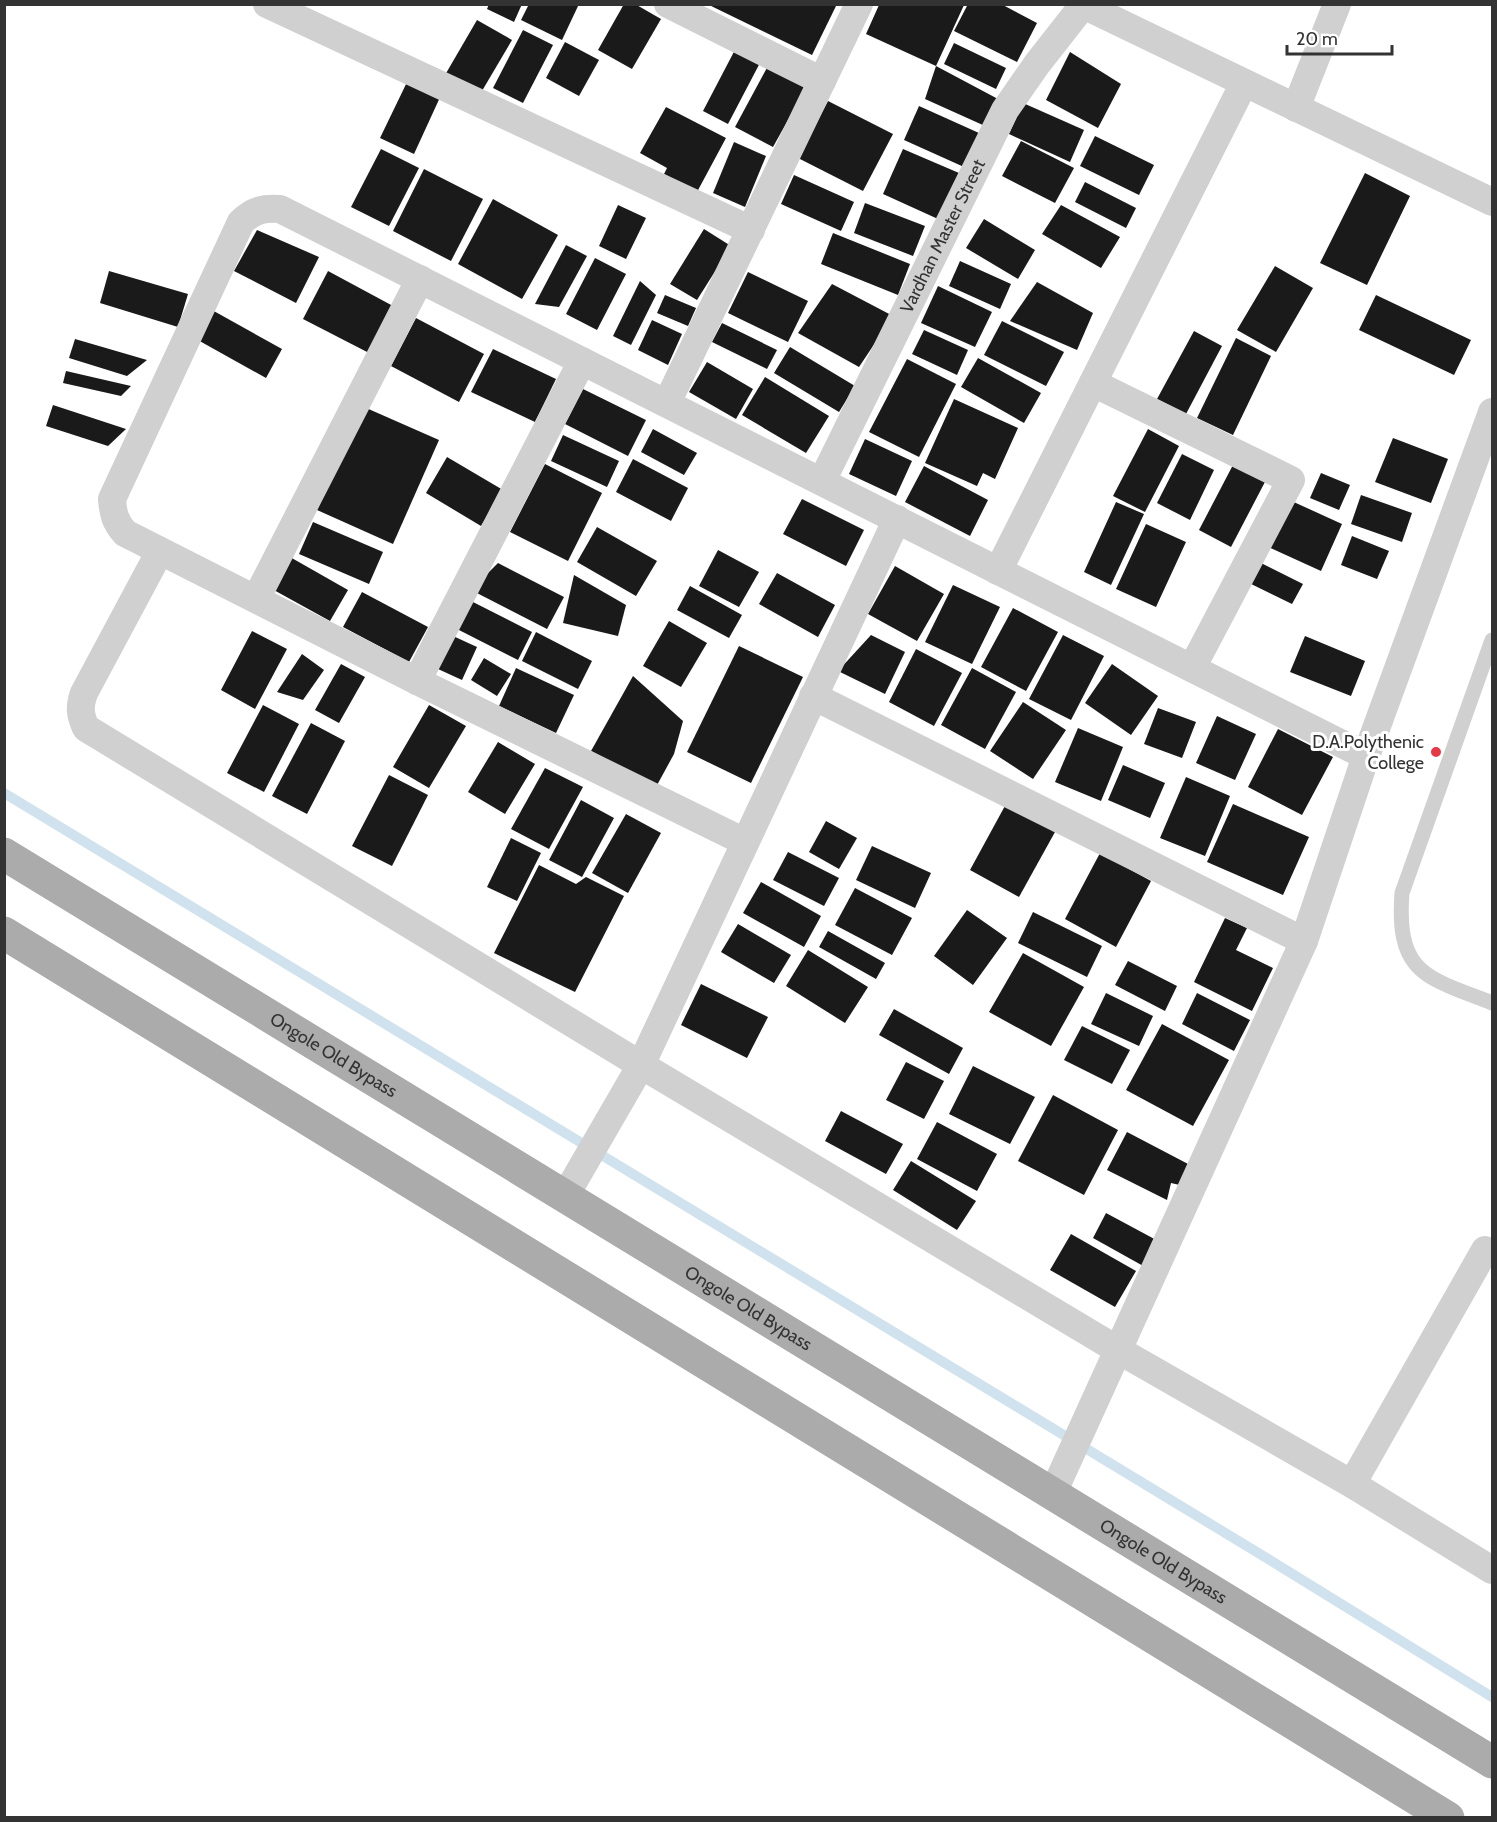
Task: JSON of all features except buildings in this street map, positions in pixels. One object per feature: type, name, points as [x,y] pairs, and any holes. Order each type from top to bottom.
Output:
[{"type":"main road","name":"Ongole Old Bypass","points":[[4,854],[572,1184],[1053,1493],[1492,1762]]},
{"type":"main road","points":[[4,933],[1448,1818]]},
{"type":"street","points":[[267,4],[751,230]]},
{"type":"street","points":[[668,4],[822,81]]},
{"type":"street","points":[[667,403],[859,4]]},
{"type":"street","points":[[1296,108],[1337,4]]},
{"type":"street","points":[[1083,5],[1492,202]]},
{"type":"street","name":"Vardhan Master Street","points":[[822,481],[1005,110],[1083,5]]},
{"type":"street","points":[[998,571],[1244,83]]},
{"type":"street","points":[[745,842],[417,681],[160,551],[125,533],[117,524],[112,499],[241,222],[252,212],[265,208],[280,209],[1366,756]]},
{"type":"street","points":[[256,599],[420,279]]},
{"type":"street","points":[[417,681],[582,361]]},
{"type":"street","points":[[1093,383],[1291,480],[1192,669]]},
{"type":"street","points":[[1053,1493],[1304,941],[1366,756],[1486,448],[1492,412]]},
{"type":"street","points":[[572,1184],[636,1075],[897,519]]},
{"type":"street","points":[[160,551],[84,693],[80,715],[86,728],[636,1075],[1352,1484],[1492,1570]]},
{"type":"street","points":[[813,696],[1304,941]]},
{"type":"street","points":[[1352,1484],[1485,1250]]},
{"type":"lane","points":[[1492,640],[1402,893],[1400,919],[1404,943],[1415,965],[1440,982],[1492,1003]]},
{"type":"waterway","points":[[4,793],[1492,1697]]},
{"type":"place","name":"D.A.Polythenic College","points":[[1436,752]]}]
